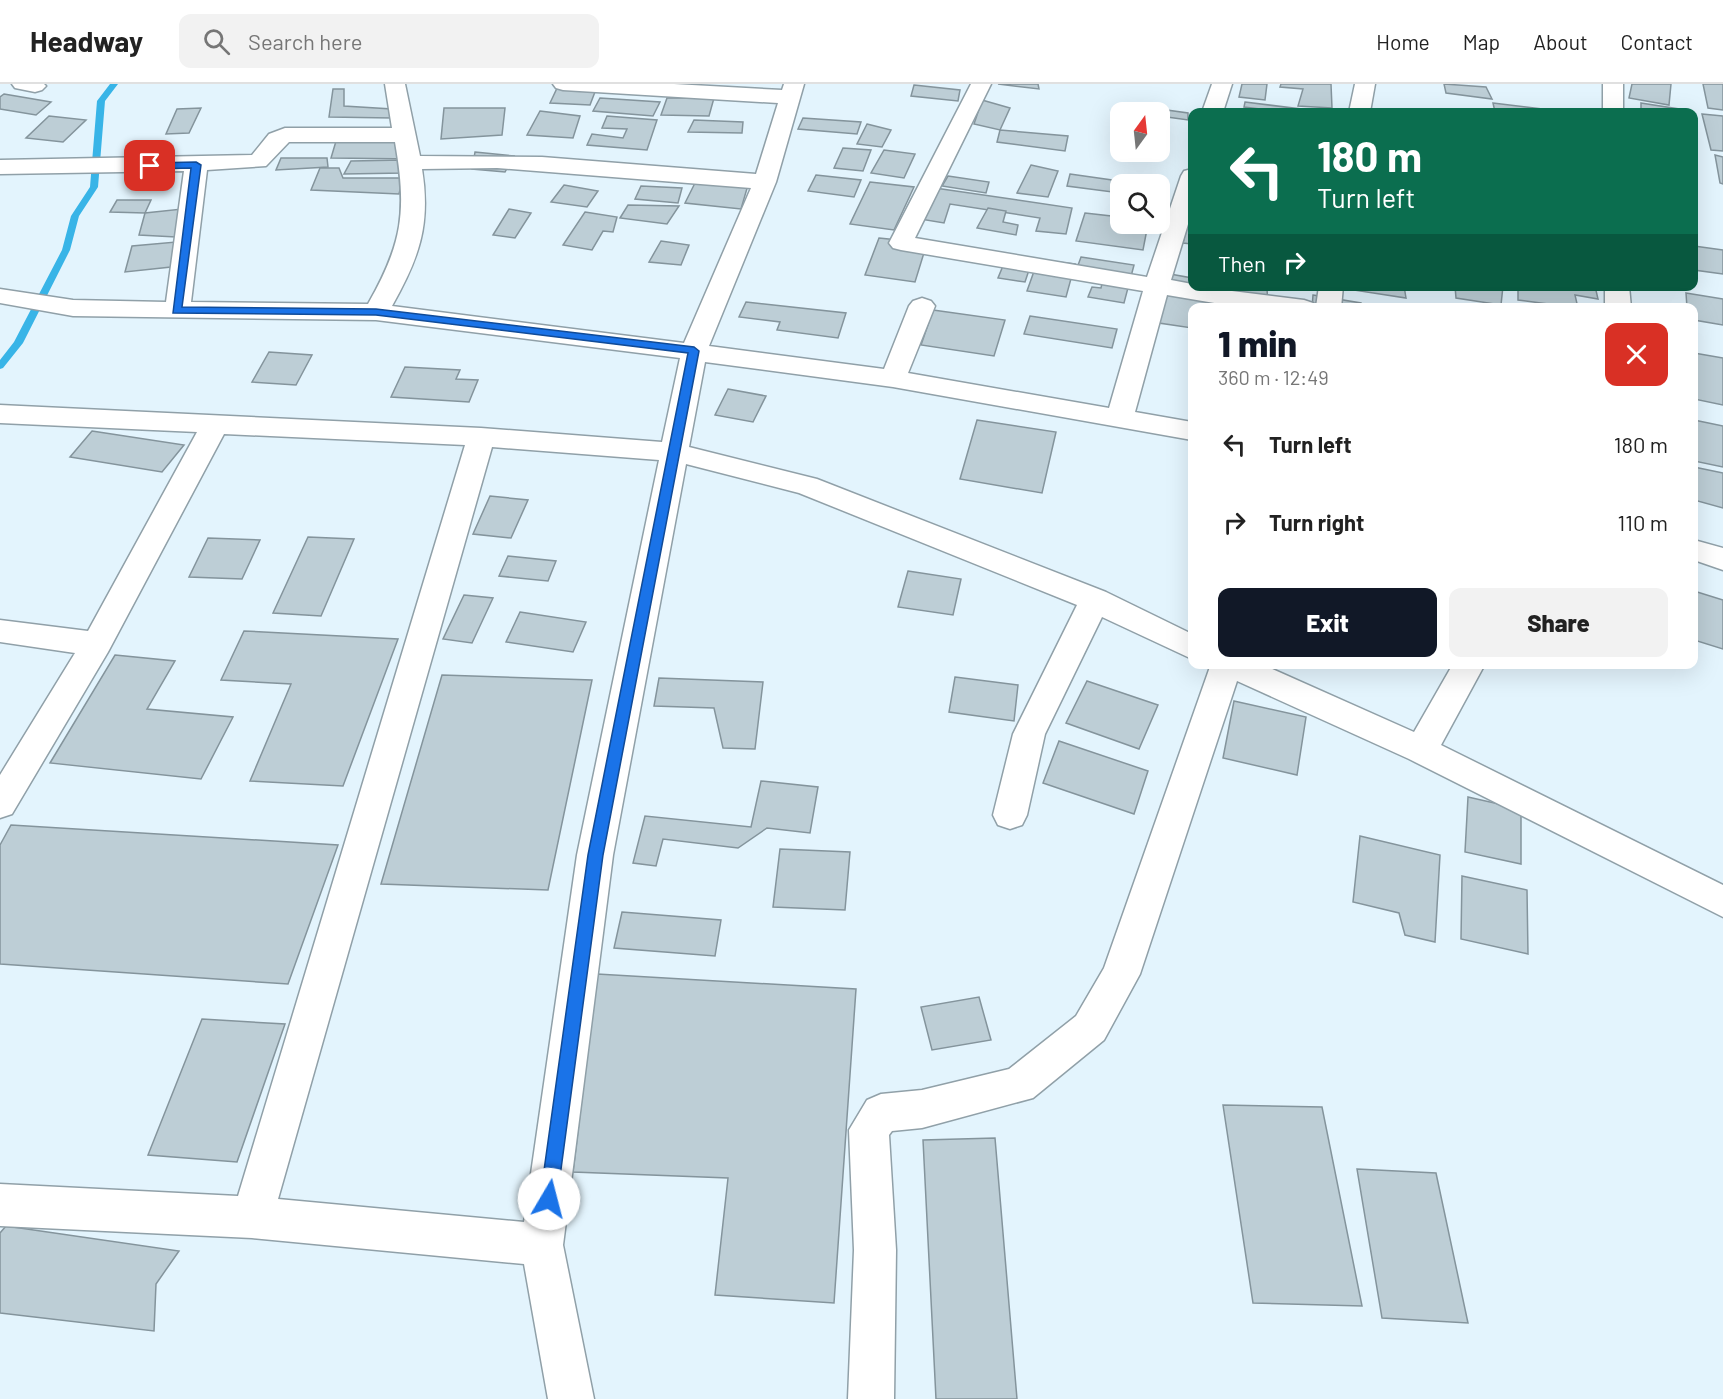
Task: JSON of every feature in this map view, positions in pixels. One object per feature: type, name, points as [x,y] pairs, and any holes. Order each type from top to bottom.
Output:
[{"type":"street","points":[[376,312],[402,265],[412,228],[414,187],[395,84]]},
{"type":"street","points":[[563,84],[793,91],[765,182],[694,351],[596,855],[542,1245],[571,1399]]},
{"type":"street","points":[[981,84],[901,243],[1188,290]]},
{"type":"street","points":[[1214,108],[1222,84]]},
{"type":"street","points":[[1361,108],[1365,84]]},
{"type":"street","points":[[1613,84],[1613,108]]},
{"type":"street","points":[[0,167],[196,165],[258,161],[277,139],[285,135],[403,135]]},
{"type":"street","points":[[408,164],[451,160],[765,182]]},
{"type":"street","points":[[177,310],[196,165]]},
{"type":"street","points":[[1120,418],[1157,285],[1188,188]]},
{"type":"street","points":[[1196,291],[1273,303]]},
{"type":"street","points":[[1,296],[73,308],[376,312],[694,351],[893,380],[1188,430]]},
{"type":"street","points":[[893,380],[922,306]]},
{"type":"street","points":[[0,414],[481,437],[673,452],[807,486],[1095,600],[1188,645]]},
{"type":"street","points":[[0,804],[97,644],[215,425]]},
{"type":"street","points":[[252,1216],[481,437]]},
{"type":"street","points":[[1698,551],[1723,559]]},
{"type":"street","points":[[1010,815],[1029,734],[1095,600]]},
{"type":"street","points":[[0,631],[97,644]]},
{"type":"street","points":[[871,1399],[875,1251],[869,1130],[880,1113],[922,1109],[1019,1085],[1090,1028],[1121,974],[1226,669]]},
{"type":"street","points":[[1239,669],[1421,750],[1723,902]]},
{"type":"street","points":[[1421,750],[1466,669]]},
{"type":"street","points":[[0,1204],[252,1216],[542,1245]]},
{"type":"building","points":[[559,84],[598,84],[590,105],[550,103]]},
{"type":"building","points":[[998,84],[1038,84],[1039,89]]},
{"type":"building","points":[[1242,84],[1267,84],[1265,100],[1239,97]]},
{"type":"building","points":[[1281,84],[1331,84],[1332,108],[1298,106],[1303,89],[1280,87]]},
{"type":"building","points":[[1444,84],[1486,87],[1492,99],[1446,93]]},
{"type":"building","points":[[1632,84],[1671,84],[1669,105],[1629,98]]},
{"type":"building","points":[[1703,84],[1723,84],[1723,110],[1708,108]]},
{"type":"building","points":[[914,85],[960,90],[958,101],[911,96]]},
{"type":"building","points":[[333,89],[344,89],[344,106],[392,109],[392,118],[329,117]]},
{"type":"building","points":[[4,94],[51,102],[36,115],[0,109],[0,97]]},
{"type":"building","points":[[600,98],[660,102],[653,116],[593,111]]},
{"type":"building","points":[[667,98],[714,98],[709,116],[661,115]]},
{"type":"building","points":[[982,100],[1010,108],[1000,130],[974,124]]},
{"type":"building","points":[[1245,102],[1293,108],[1252,108],[1244,107]]},
{"type":"building","points":[[1493,103],[1534,108],[1494,108]]},
{"type":"building","points":[[1641,103],[1673,108],[1641,108]]},
{"type":"building","points":[[201,108],[189,133],[166,134],[177,109]]},
{"type":"building","points":[[444,108],[505,108],[502,135],[441,139]]},
{"type":"building","points":[[1170,110],[1188,113],[1188,120],[1170,117]]},
{"type":"building","points":[[540,111],[580,116],[573,138],[527,135]]},
{"type":"building","points":[[1702,114],[1723,116],[1723,151],[1711,150]]},
{"type":"building","points":[[49,116],[86,120],[63,142],[26,138]]},
{"type":"building","points":[[607,116],[657,120],[647,150],[587,145],[592,134],[623,138],[627,129],[602,128]]},
{"type":"building","points":[[803,118],[861,122],[857,134],[798,129]]},
{"type":"building","points":[[694,120],[743,122],[742,133],[688,132]]},
{"type":"building","points":[[867,124],[891,130],[882,147],[857,144]]},
{"type":"building","points":[[414,129],[415,159],[331,158],[339,131]]},
{"type":"building","points":[[1000,130],[1068,136],[1065,151],[997,142]]},
{"type":"building","points":[[843,148],[871,150],[863,171],[834,168]]},
{"type":"building","points":[[884,150],[915,154],[904,178],[871,173]]},
{"type":"building","points":[[475,152],[514,156],[505,172],[472,169]]},
{"type":"building","points":[[1715,155],[1723,157],[1723,184],[1720,183]]},
{"type":"building","points":[[281,158],[327,158],[328,167],[276,170]]},
{"type":"building","points":[[403,160],[404,173],[344,174],[351,161]]},
{"type":"building","points":[[1031,165],[1058,171],[1048,197],[1017,193]]},
{"type":"building","points":[[320,168],[339,168],[343,178],[403,178],[399,194],[311,190]]},
{"type":"building","points":[[1070,174],[1110,180],[1110,192],[1067,186]]},
{"type":"building","points":[[816,175],[861,180],[854,197],[808,191]]},
{"type":"building","points":[[948,176],[989,182],[986,193],[942,186]]},
{"type":"building","points":[[697,179],[748,185],[741,209],[685,203]]},
{"type":"building","points":[[870,182],[914,187],[894,230],[850,224]]},
{"type":"building","points":[[564,185],[598,191],[587,207],[551,202]]},
{"type":"building","points":[[641,186],[682,188],[678,203],[635,199]]},
{"type":"building","points":[[935,188],[1072,208],[1066,234],[1036,231],[1040,218],[950,204],[944,223],[920,219]]},
{"type":"building","points":[[117,200],[151,200],[145,213],[110,212]]},
{"type":"building","points":[[628,205],[679,206],[667,224],[620,218]]},
{"type":"building","points":[[988,208],[1006,211],[1003,222],[1018,225],[1016,235],[977,228]]},
{"type":"building","points":[[182,209],[176,237],[139,235],[145,213]]},
{"type":"building","points":[[509,209],[531,213],[515,238],[493,235]]},
{"type":"building","points":[[585,212],[617,217],[613,232],[603,231],[592,250],[563,245]]},
{"type":"building","points":[[1085,213],[1110,216],[1110,234],[1146,234],[1143,250],[1076,241]]},
{"type":"building","points":[[1186,229],[1188,229],[1188,244],[1183,243]]},
{"type":"building","points":[[879,238],[927,243],[915,282],[865,275]]},
{"type":"building","points":[[661,241],[689,245],[681,265],[649,262]]},
{"type":"building","points":[[176,242],[171,267],[125,272],[132,246]]},
{"type":"building","points":[[1698,247],[1723,250],[1723,274],[1698,271]]},
{"type":"building","points":[[1007,256],[1032,261],[1025,282],[998,278]]},
{"type":"building","points":[[1081,257],[1134,265],[1124,303],[1088,297],[1092,287],[1101,288],[1105,271],[1077,268]]},
{"type":"building","points":[[1038,260],[1075,264],[1066,297],[1027,291]]},
{"type":"building","points":[[1170,274],[1188,277],[1188,291],[1211,291],[1212,300],[1166,291]]},
{"type":"building","points":[[1225,291],[1267,291],[1268,303],[1225,303]]},
{"type":"building","points":[[1360,291],[1405,291],[1406,298]]},
{"type":"building","points":[[1455,291],[1502,291],[1501,303],[1456,298]]},
{"type":"building","points":[[1518,291],[1596,291],[1598,299],[1575,295],[1577,303],[1540,303],[1518,300]]},
{"type":"building","points":[[1686,293],[1723,299],[1723,325],[1698,321],[1698,303],[1687,303]]},
{"type":"building","points":[[1164,295],[1213,301],[1213,303],[1188,303],[1188,327],[1159,323]]},
{"type":"building","points":[[1313,295],[1361,303],[1312,303]]},
{"type":"building","points":[[746,302],[846,313],[838,338],[777,330],[780,322],[739,317]]},
{"type":"building","points":[[933,310],[1005,320],[994,356],[921,345]]},
{"type":"building","points":[[1030,316],[1117,329],[1112,348],[1024,334]]},
{"type":"building","points":[[269,352],[312,355],[296,385],[252,382]]},
{"type":"building","points":[[1698,354],[1723,358],[1723,405],[1698,400]]},
{"type":"building","points":[[405,367],[460,370],[456,379],[478,380],[469,402],[391,397]]},
{"type":"building","points":[[728,389],[766,396],[753,422],[715,415]]},
{"type":"building","points":[[977,420],[1056,432],[1042,493],[960,479]]},
{"type":"building","points":[[1698,421],[1723,426],[1723,467],[1698,462]]},
{"type":"building","points":[[92,431],[184,445],[162,472],[70,457]]},
{"type":"building","points":[[1698,468],[1723,473],[1723,508],[1698,501]]},
{"type":"building","points":[[490,496],[528,500],[511,538],[473,534]]},
{"type":"building","points":[[308,537],[354,539],[321,616],[273,613]]},
{"type":"building","points":[[208,538],[260,540],[242,579],[189,577]]},
{"type":"building","points":[[508,556],[556,561],[548,581],[499,576]]},
{"type":"building","points":[[908,571],[961,579],[953,615],[898,607]]},
{"type":"building","points":[[1698,592],[1723,600],[1723,649],[1698,641]]},
{"type":"building","points":[[464,595],[493,598],[472,643],[443,639]]},
{"type":"building","points":[[520,612],[586,622],[573,652],[506,642]]},
{"type":"building","points":[[244,631],[398,639],[343,786],[250,781],[291,684],[221,680]]},
{"type":"building","points":[[115,655],[175,661],[147,709],[233,717],[201,779],[50,763]]},
{"type":"building","points":[[442,675],[592,680],[548,890],[381,884]]},
{"type":"building","points":[[955,677],[1018,685],[1014,721],[949,712]]},
{"type":"building","points":[[659,678],[763,682],[755,749],[723,748],[714,708],[654,706]]},
{"type":"building","points":[[1087,681],[1158,705],[1139,749],[1066,723]]},
{"type":"building","points":[[1234,701],[1306,717],[1297,775],[1223,758]]},
{"type":"building","points":[[1059,741],[1148,771],[1134,814],[1043,783]]},
{"type":"building","points":[[761,781],[818,787],[810,833],[767,828],[738,848],[663,839],[656,866],[633,863],[645,816],[751,827]]},
{"type":"building","points":[[1468,797],[1521,809],[1521,864],[1465,852]]},
{"type":"building","points":[[11,825],[338,845],[288,984],[0,964],[0,845]]},
{"type":"building","points":[[1360,836],[1440,855],[1435,942],[1405,935],[1399,913],[1353,902]]},
{"type":"building","points":[[780,849],[850,852],[845,910],[773,907]]},
{"type":"building","points":[[1462,876],[1527,890],[1528,954],[1461,939]]},
{"type":"building","points":[[622,912],[721,920],[715,956],[614,948]]},
{"type":"building","points":[[597,974],[856,989],[834,1303],[715,1295],[728,1178],[573,1172]]},
{"type":"building","points":[[979,997],[991,1040],[932,1050],[921,1007]]},
{"type":"building","points":[[202,1019],[285,1024],[237,1162],[148,1155]]},
{"type":"building","points":[[1223,1105],[1322,1107],[1362,1306],[1253,1303]]},
{"type":"building","points":[[995,1138],[1017,1399],[936,1399],[923,1140]]},
{"type":"building","points":[[1357,1169],[1436,1173],[1468,1323],[1382,1318]]},
{"type":"building","points":[[6,1226],[179,1251],[156,1284],[154,1331],[0,1313],[0,1233]]},
{"type":"waterway","points":[[0,366],[18,343],[66,250],[75,216],[94,187],[101,101],[114,84]]},
{"type":"route","points":[[150,166],[196,165],[189,202],[177,310],[376,312],[694,351],[596,855],[549,1199]]}]
